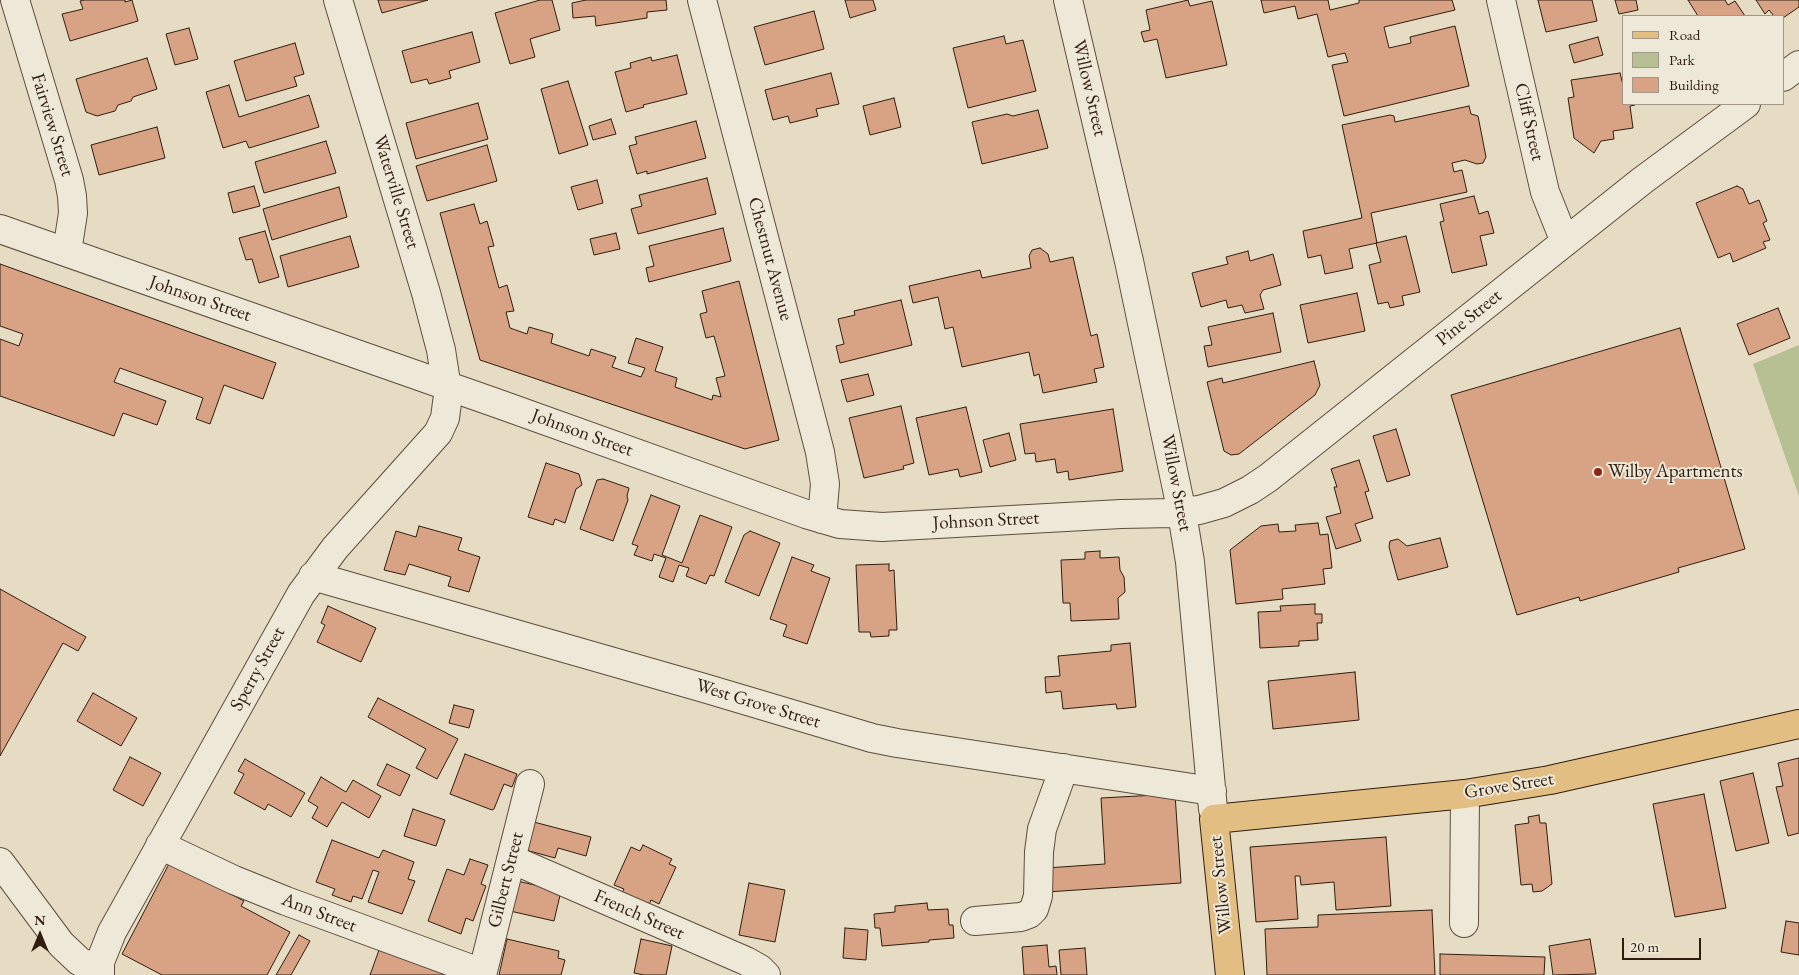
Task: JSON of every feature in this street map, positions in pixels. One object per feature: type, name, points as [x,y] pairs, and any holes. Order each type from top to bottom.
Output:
[{"type":"main road","name":"Grove Street","points":[[1214,819],[1465,794],[1550,780],[1799,724]]},
{"type":"main road","name":"Willow Street","points":[[1214,819],[1230,975]]},
{"type":"street","name":"Fairview Street","points":[[15,0],[69,180],[73,213],[67,252]]},
{"type":"street","name":"Waterville Street","points":[[338,0],[426,293],[441,350],[447,386]]},
{"type":"street","name":"Chestnut Avenue","points":[[702,0],[820,452],[825,484],[822,519]]},
{"type":"street","name":"Willow Street","points":[[1068,0],[1129,261],[1182,512],[1190,562],[1214,819]]},
{"type":"street","name":"Cliff Street","points":[[1500,0],[1545,192],[1565,242]]},
{"type":"street","points":[[1784,76],[1799,65]]},
{"type":"street","name":"Pine Street","points":[[1182,512],[1200,510],[1224,503],[1250,490],[1268,478],[1643,180],[1745,105]]},
{"type":"street","name":"Johnson Street","points":[[0,229],[822,519],[853,525],[882,527],[1182,512]]},
{"type":"street","name":"Sperry Street","points":[[100,974],[100,962],[112,932],[285,620],[313,576],[335,548],[438,433],[445,418],[447,386]]},
{"type":"street","name":"West Grove Street","points":[[313,576],[872,738],[1212,791]]},
{"type":"street","points":[[975,921],[1022,917],[1034,909],[1038,896],[1039,852],[1042,829],[1064,768]]},
{"type":"street","name":"Gilbert Street","points":[[482,974],[530,784]]},
{"type":"street","points":[[1464,923],[1465,794]]},
{"type":"street","name":"Ann Street","points":[[160,845],[286,901],[482,974]]},
{"type":"street","name":"French Street","points":[[511,859],[746,962],[760,969],[766,975]]},
{"type":"street","points":[[0,862],[61,944],[79,961],[100,974]]},
{"type":"green space","points":[[1799,345],[1799,496],[1753,364]]},
{"type":"building","points":[[125,0],[125,2],[132,0],[138,21],[70,41],[62,14],[83,9],[80,1]]},
{"type":"building","points":[[378,0],[428,0],[382,13]]},
{"type":"building","points":[[540,0],[552,0],[560,30],[530,39],[535,57],[510,64],[495,13]]},
{"type":"building","points":[[586,0],[666,0],[667,10],[647,12],[647,18],[596,26],[595,16],[573,18],[572,3]]},
{"type":"building","points":[[845,0],[873,0],[876,10],[850,18]]},
{"type":"building","points":[[1188,0],[1190,6],[1212,1],[1227,65],[1166,78],[1157,39],[1144,42],[1141,32],[1150,30],[1146,10]]},
{"type":"building","points":[[1261,0],[1328,0],[1330,10],[1359,3],[1359,0],[1452,0],[1455,10],[1384,27],[1389,48],[1411,43],[1410,37],[1455,26],[1469,86],[1344,116],[1332,65],[1348,62],[1345,53],[1328,57],[1317,14],[1298,19],[1295,6],[1264,13]]},
{"type":"building","points":[[1538,0],[1592,0],[1597,21],[1546,32]]},
{"type":"building","points":[[1615,0],[1636,0],[1638,10],[1619,14]]},
{"type":"building","points":[[1688,0],[1725,0],[1728,5],[1735,1],[1744,15],[1697,15]]},
{"type":"building","points":[[1756,0],[1799,0],[1799,7],[1784,17],[1784,15],[1773,15],[1769,10],[1765,14]]},
{"type":"building","points":[[814,11],[824,49],[765,65],[754,27]]},
{"type":"building","points":[[189,28],[198,59],[175,65],[166,34]]},
{"type":"building","points":[[472,32],[480,62],[449,71],[451,78],[429,84],[427,79],[411,83],[402,51]]},
{"type":"building","points":[[1004,36],[1006,44],[1023,40],[1036,91],[968,108],[953,48]]},
{"type":"building","points":[[1598,37],[1603,55],[1574,63],[1569,45]]},
{"type":"building","points":[[295,43],[304,74],[294,77],[297,86],[246,101],[234,61]]},
{"type":"building","points":[[677,55],[687,94],[643,105],[644,107],[626,112],[615,72],[631,68],[630,63],[651,57],[652,61]]},
{"type":"building","points":[[147,58],[157,89],[133,97],[131,101],[118,105],[115,111],[97,116],[86,112],[76,79]]},
{"type":"building","points":[[831,73],[839,104],[816,109],[818,116],[790,123],[788,116],[773,120],[765,90]]},
{"type":"building","points":[[1620,73],[1622,105],[1635,105],[1630,106],[1633,128],[1613,131],[1614,139],[1601,141],[1594,153],[1574,138],[1568,98],[1574,97],[1571,80]]},
{"type":"building","points":[[568,81],[588,145],[559,154],[541,89]]},
{"type":"building","points":[[229,85],[239,117],[309,95],[319,127],[249,148],[246,141],[223,148],[206,92]]},
{"type":"building","points":[[894,98],[901,127],[870,135],[863,106]]},
{"type":"building","points":[[478,103],[488,139],[416,159],[406,123]]},
{"type":"building","points":[[1469,106],[1471,114],[1478,116],[1486,157],[1483,163],[1477,164],[1465,160],[1452,163],[1454,172],[1462,170],[1467,192],[1371,213],[1377,243],[1349,249],[1353,268],[1325,274],[1321,255],[1308,258],[1303,231],[1362,218],[1342,125],[1390,115],[1394,116],[1395,122]]},
{"type":"building","points":[[1038,110],[1048,148],[982,164],[972,122],[1007,114],[1013,116]]},
{"type":"building","points":[[611,119],[616,134],[593,140],[589,126]]},
{"type":"building","points":[[696,121],[706,158],[647,174],[647,171],[637,174],[629,146],[637,144],[635,137]]},
{"type":"building","points":[[157,127],[165,158],[99,175],[91,145]]},
{"type":"building","points":[[326,141],[336,173],[264,193],[255,162]]},
{"type":"building","points":[[487,145],[497,181],[427,201],[416,166]]},
{"type":"building","points":[[707,178],[716,214],[638,234],[631,209],[642,206],[639,195]]},
{"type":"building","points":[[597,180],[603,203],[578,210],[571,187]]},
{"type":"building","points":[[254,186],[260,206],[233,213],[228,193]]},
{"type":"building","points":[[1737,186],[1743,189],[1749,204],[1759,200],[1767,221],[1763,223],[1770,240],[1763,242],[1766,248],[1733,262],[1730,253],[1718,258],[1696,203]]},
{"type":"building","points":[[339,187],[347,217],[272,240],[263,209]]},
{"type":"building","points":[[1474,196],[1479,214],[1488,211],[1494,233],[1480,236],[1487,265],[1452,273],[1440,222],[1444,221],[1440,204]]},
{"type":"building","points":[[474,204],[480,224],[487,221],[494,246],[488,247],[499,288],[507,285],[514,311],[506,312],[510,328],[527,334],[529,327],[553,334],[551,343],[589,356],[591,349],[616,357],[612,367],[641,377],[645,368],[628,363],[636,338],[663,347],[655,371],[677,378],[675,387],[712,400],[713,395],[721,397],[716,378],[725,376],[714,336],[706,338],[700,314],[707,312],[702,291],[739,281],[779,440],[745,449],[480,360],[440,213]]},
{"type":"building","points":[[723,228],[731,261],[649,282],[646,268],[654,266],[649,246]]},
{"type":"building","points":[[265,231],[279,277],[259,283],[252,259],[246,260],[239,238]]},
{"type":"building","points":[[616,233],[620,249],[594,255],[590,239]]},
{"type":"building","points":[[350,236],[359,267],[288,287],[280,256]]},
{"type":"building","points":[[1406,236],[1420,292],[1402,296],[1404,305],[1390,308],[1388,302],[1378,304],[1369,265],[1381,262],[1376,243]]},
{"type":"building","points":[[1040,248],[1048,254],[1050,262],[1073,257],[1091,336],[1097,334],[1104,367],[1094,369],[1097,382],[1043,393],[1039,374],[1034,376],[1029,352],[962,367],[953,327],[945,329],[938,297],[913,303],[909,286],[980,270],[982,278],[1031,268],[1029,256],[1032,250]]},
{"type":"building","points":[[1248,251],[1250,261],[1273,254],[1281,285],[1263,290],[1260,295],[1264,309],[1245,313],[1242,305],[1228,308],[1226,300],[1201,307],[1192,273],[1228,264],[1226,257]]},
{"type":"building","points":[[0,264],[276,363],[263,399],[224,385],[210,424],[196,419],[203,398],[120,368],[114,382],[166,401],[157,425],[123,413],[114,436],[0,396],[0,339],[19,346],[23,334],[0,326]]},
{"type":"building","points":[[1357,293],[1365,331],[1308,343],[1300,305]]},
{"type":"building","points":[[901,300],[912,345],[840,363],[836,346],[844,344],[838,319],[855,315],[854,311]]},
{"type":"building","points":[[1778,308],[1790,338],[1749,355],[1737,324]]},
{"type":"building","points":[[1273,313],[1281,352],[1208,367],[1204,346],[1212,345],[1208,327]]},
{"type":"building","name":"Wilby Apartments","points":[[1680,328],[1745,549],[1678,568],[1679,572],[1580,601],[1579,597],[1517,615],[1451,395]]},
{"type":"building","points":[[1314,361],[1320,385],[1315,395],[1239,454],[1231,455],[1224,451],[1207,382],[1222,378],[1223,383]]},
{"type":"building","points":[[868,374],[874,395],[847,402],[841,380]]},
{"type":"building","points":[[901,406],[914,463],[903,466],[904,469],[864,478],[849,418]]},
{"type":"building","points":[[966,407],[982,472],[960,477],[958,469],[929,475],[916,418]]},
{"type":"building","points":[[1113,409],[1123,471],[1069,480],[1068,471],[1057,473],[1055,459],[1036,462],[1035,453],[1025,454],[1020,424]]},
{"type":"building","points":[[1396,429],[1410,475],[1387,482],[1373,436]]},
{"type":"building","points":[[1009,433],[1016,460],[990,467],[983,440]]},
{"type":"building","points":[[1359,460],[1369,491],[1365,492],[1373,518],[1355,524],[1361,541],[1336,549],[1326,517],[1341,513],[1334,487],[1337,487],[1331,469]]},
{"type":"building","points":[[546,463],[579,474],[582,485],[576,489],[565,523],[555,519],[553,525],[528,517]]},
{"type":"building","points":[[603,479],[629,488],[628,500],[613,541],[580,529],[597,480]]},
{"type":"building","points":[[651,495],[680,506],[662,555],[682,563],[700,515],[732,527],[714,576],[710,575],[706,584],[686,576],[689,568],[679,565],[673,582],[659,577],[666,558],[654,554],[652,561],[634,555],[638,546],[632,544]]},
{"type":"building","points":[[1318,523],[1320,535],[1328,534],[1332,568],[1323,569],[1325,584],[1282,589],[1283,599],[1236,604],[1230,550],[1261,526],[1278,524],[1279,532],[1296,531],[1295,525]]},
{"type":"building","points":[[419,526],[462,538],[458,550],[480,557],[469,592],[448,586],[451,577],[409,564],[405,575],[384,570],[396,531],[416,537]]},
{"type":"building","points":[[750,531],[780,543],[759,596],[725,582],[744,535]]},
{"type":"building","points":[[1440,538],[1448,567],[1398,580],[1389,547],[1390,541],[1398,539],[1407,546]]},
{"type":"building","points":[[1100,551],[1100,558],[1119,557],[1120,570],[1124,577],[1125,592],[1118,598],[1119,619],[1071,621],[1070,603],[1063,603],[1061,560],[1085,559],[1085,552]]},
{"type":"building","points":[[792,557],[814,565],[811,571],[830,578],[807,644],[783,636],[787,625],[770,619]]},
{"type":"building","points":[[889,564],[889,571],[894,570],[897,630],[889,630],[889,636],[871,637],[870,632],[859,632],[856,565]]},
{"type":"building","points":[[0,589],[86,637],[78,651],[63,643],[0,756]]},
{"type":"building","points":[[1315,604],[1315,614],[1322,614],[1322,623],[1317,623],[1318,640],[1299,641],[1299,646],[1260,648],[1258,612],[1281,611],[1280,606]]},
{"type":"building","points":[[328,606],[376,628],[361,662],[317,642],[325,625],[321,623]]},
{"type":"building","points":[[1130,643],[1136,707],[1117,709],[1116,704],[1063,709],[1061,691],[1046,693],[1045,677],[1060,676],[1058,656],[1111,651],[1111,645]]},
{"type":"building","points":[[1355,672],[1359,720],[1273,729],[1268,681]]},
{"type":"building","points":[[93,693],[137,718],[121,746],[77,721]]},
{"type":"building","points":[[378,698],[458,739],[437,779],[416,768],[426,749],[368,717]]},
{"type":"building","points":[[454,705],[474,710],[469,728],[449,723]]},
{"type":"building","points":[[465,754],[517,774],[512,787],[504,784],[494,809],[492,810],[450,794]]},
{"type":"building","points":[[130,757],[161,773],[143,806],[113,790]]},
{"type":"building","points":[[1799,758],[1799,833],[1788,836],[1776,787],[1783,786],[1778,763]]},
{"type":"building","points":[[245,759],[305,793],[291,817],[268,804],[265,810],[234,793],[244,774],[238,771]]},
{"type":"building","points":[[387,764],[410,775],[400,796],[377,785]]},
{"type":"building","points":[[1753,773],[1769,843],[1736,851],[1720,781]]},
{"type":"building","points":[[321,777],[346,792],[353,780],[381,796],[369,818],[342,802],[327,827],[312,818],[318,807],[308,801]]},
{"type":"building","points":[[1175,794],[1181,883],[1047,892],[1046,868],[1105,864],[1101,798]]},
{"type":"building","points":[[1704,794],[1726,908],[1675,917],[1653,804]]},
{"type":"building","points":[[413,809],[445,820],[436,846],[404,836]]},
{"type":"building","points":[[1539,815],[1540,823],[1546,823],[1552,884],[1542,891],[1533,892],[1532,884],[1521,885],[1515,825],[1529,823],[1528,817]]},
{"type":"building","points":[[530,821],[591,837],[586,856],[558,848],[555,858],[522,849]]},
{"type":"building","points":[[1386,837],[1391,906],[1336,910],[1334,882],[1301,885],[1300,876],[1295,876],[1298,919],[1256,922],[1250,847]]},
{"type":"building","points":[[332,840],[379,858],[383,850],[414,862],[408,879],[415,881],[402,914],[368,902],[379,872],[373,870],[362,899],[353,896],[351,902],[332,895],[335,889],[316,882]]},
{"type":"building","points":[[643,845],[672,859],[669,864],[676,867],[659,904],[651,900],[648,907],[621,895],[624,889],[614,885],[631,847],[640,851]]},
{"type":"building","points":[[470,859],[488,865],[481,884],[486,886],[473,921],[466,918],[461,934],[428,921],[447,869],[464,875]]},
{"type":"building","points":[[170,862],[244,901],[241,906],[290,932],[267,975],[162,975],[122,954]]},
{"type":"building","points":[[517,881],[561,891],[554,921],[510,911]]},
{"type":"building","points":[[749,883],[785,890],[775,942],[739,935]]},
{"type":"building","points":[[927,903],[928,910],[948,909],[949,925],[953,925],[954,938],[882,946],[880,928],[875,928],[874,914],[895,912],[895,906]]},
{"type":"building","points":[[1432,910],[1435,975],[1267,975],[1265,929],[1318,927],[1318,915]]},
{"type":"building","points":[[1786,921],[1799,923],[1799,955],[1781,952]]},
{"type":"building","points":[[845,928],[868,930],[866,960],[843,958]]},
{"type":"building","points":[[299,935],[310,941],[291,975],[276,975]]},
{"type":"building","points":[[507,939],[559,951],[558,958],[565,960],[561,975],[499,975]]},
{"type":"building","points":[[641,939],[672,946],[666,975],[634,973]]},
{"type":"building","points":[[1590,939],[1596,974],[1553,975],[1549,946]]},
{"type":"building","points":[[1047,945],[1049,967],[1056,966],[1057,975],[1024,975],[1022,947]]},
{"type":"building","points":[[1085,948],[1087,975],[1061,975],[1059,950]]},
{"type":"building","points":[[379,950],[449,975],[370,975]]},
{"type":"building","points":[[1440,954],[1545,957],[1544,975],[1440,975]]},
{"type":"place","name":"Wilby Apartments","points":[[1598,472]]}]
